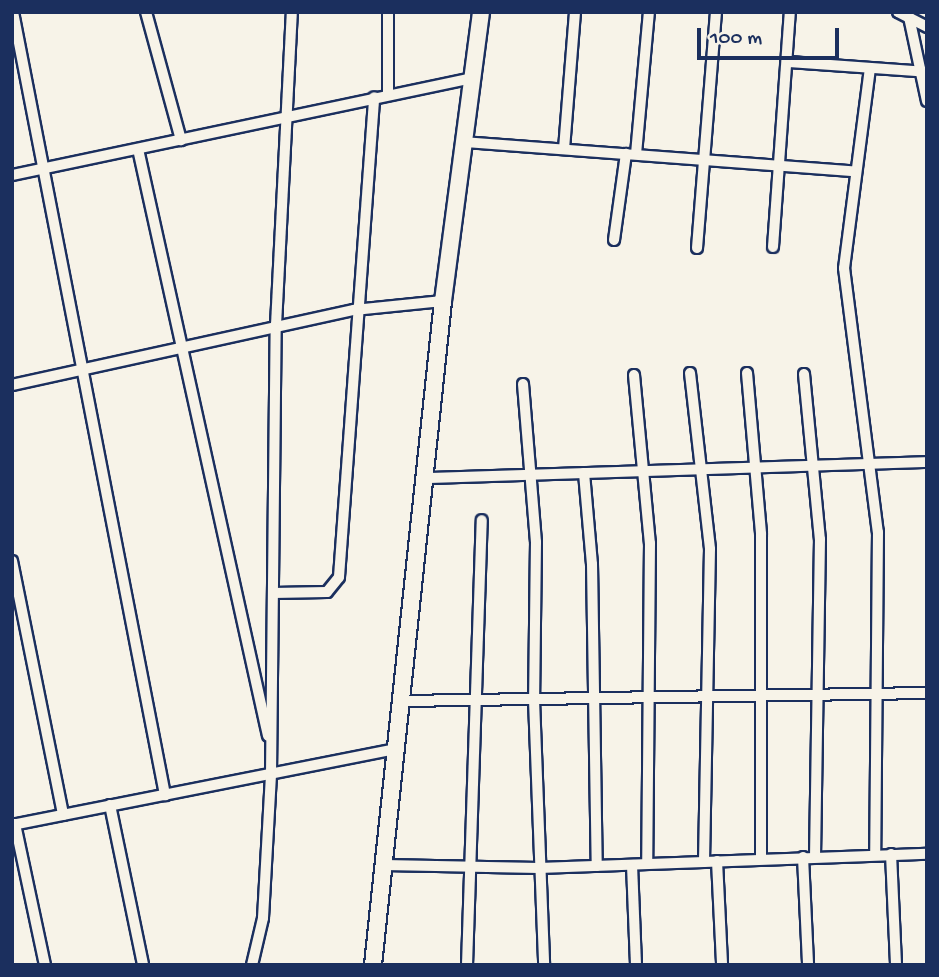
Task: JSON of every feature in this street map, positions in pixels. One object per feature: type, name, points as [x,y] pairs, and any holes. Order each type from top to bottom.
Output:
[{"type":"main road","points":[[373,965],[427,478],[443,301],[481,12]]},
{"type":"street","points":[[13,12],[78,370],[165,795]]},
{"type":"street","points":[[146,12],[181,140]]},
{"type":"street","points":[[252,965],[263,918],[272,753],[276,325],[290,116],[292,12]]},
{"type":"street","points":[[388,12],[388,94]]},
{"type":"street","points":[[564,149],[575,12]]},
{"type":"street","points":[[614,240],[631,154],[649,12]]},
{"type":"street","points":[[697,248],[716,12]]},
{"type":"street","points":[[773,247],[777,166],[789,62],[790,12]]},
{"type":"street","points":[[898,12],[927,27]]},
{"type":"street","points":[[909,17],[925,72],[927,100]]},
{"type":"street","points":[[789,62],[925,72]]},
{"type":"street","points":[[870,68],[853,171],[844,268],[878,532],[875,854]]},
{"type":"street","points":[[12,175],[472,78]]},
{"type":"street","points":[[273,593],[327,592],[339,577],[354,310],[373,97]]},
{"type":"street","points":[[464,142],[853,171]]},
{"type":"street","points":[[138,149],[178,347],[272,753]]},
{"type":"street","points":[[12,385],[276,325],[354,310],[443,301]]},
{"type":"street","points":[[690,373],[710,549],[704,697],[704,862]]},
{"type":"street","points":[[747,373],[758,467],[761,859]]},
{"type":"street","points":[[804,373],[815,465],[818,695],[816,857]]},
{"type":"street","points":[[634,375],[641,471],[650,543],[646,698],[647,864]]},
{"type":"street","points":[[523,384],[531,474],[534,700],[544,965]]},
{"type":"street","points":[[427,478],[927,462]]},
{"type":"street","points":[[584,473],[597,866]]},
{"type":"street","points":[[467,965],[468,865],[482,520]]},
{"type":"street","points":[[12,561],[63,815]]},
{"type":"street","points":[[402,701],[475,703],[927,692]]},
{"type":"street","points":[[45,965],[14,824],[397,749]]},
{"type":"street","points":[[110,805],[143,965]]},
{"type":"street","points":[[891,854],[895,965]]},
{"type":"street","points":[[384,865],[539,868],[927,854]]},
{"type":"street","points":[[803,857],[808,965]]},
{"type":"street","points":[[718,861],[722,965]]},
{"type":"street","points":[[632,864],[636,965]]}]
